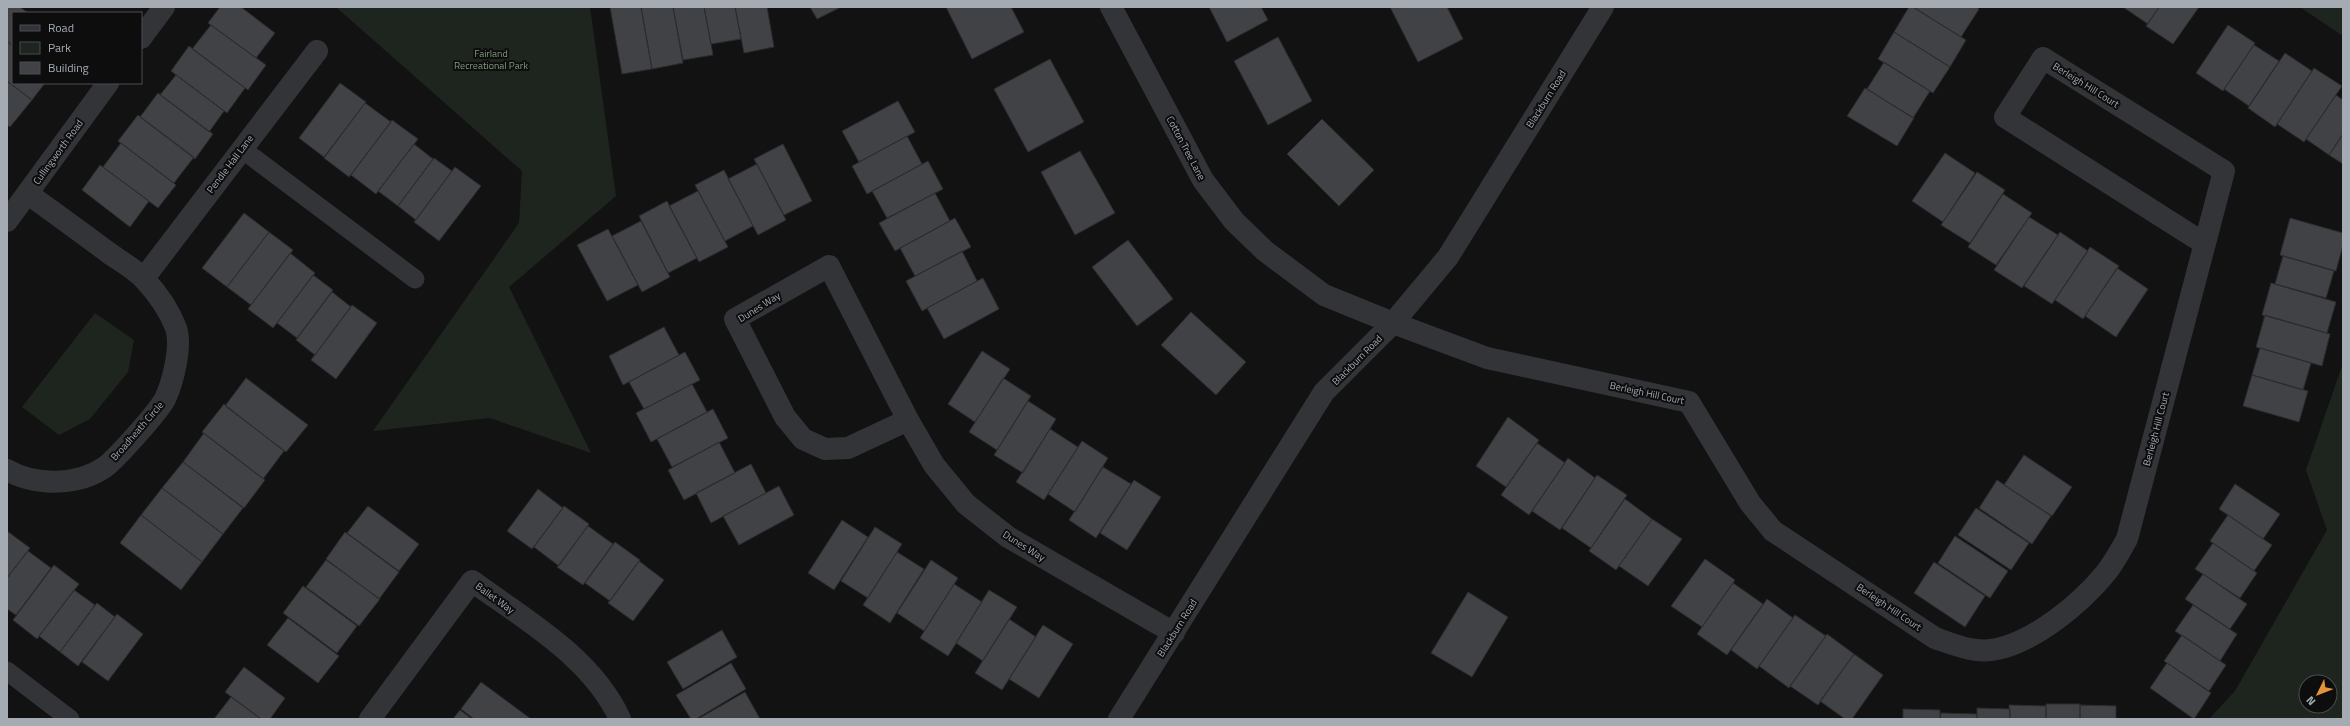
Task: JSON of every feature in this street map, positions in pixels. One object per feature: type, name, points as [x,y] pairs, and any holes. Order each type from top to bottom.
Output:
[{"type":"street","points":[[142,37],[164,7]]},
{"type":"street","name":"Cotton Tree Lane","points":[[1111,7],[1203,180],[1234,221],[1265,252],[1324,295],[1393,324]]},
{"type":"street","name":"Blackburn Road","points":[[1119,719],[1324,392],[1393,324],[1448,258],[1603,7]]},
{"type":"street","name":"Pendle Hall Lane","points":[[144,278],[316,50]]},
{"type":"street","name":"Berleigh Hill Court","points":[[1393,324],[1487,358],[1689,402],[1750,503],[1773,531],[1935,638],[1965,649],[1997,650],[2026,639],[2082,598],[2105,574],[2127,539],[2205,244],[2224,171],[2043,58],[2005,117],[2205,244]]},
{"type":"street","name":"Cullingworth Road","points":[[7,221],[107,84]]},
{"type":"street","name":"Broadheath Circle","points":[[7,470],[20,478],[42,482],[85,476],[105,467],[122,451],[164,400],[174,378],[176,354],[176,329],[164,303],[144,278],[28,194]]},
{"type":"street","name":"Dunes Way","points":[[908,420],[848,448],[825,449],[803,439],[785,417],[735,319],[829,266],[908,420],[934,465],[972,509],[1008,537],[1174,633]]},
{"type":"street","name":"Ballet Way","points":[[370,719],[472,581],[558,644],[590,674],[616,710],[620,719]]},
{"type":"lane","points":[[242,149],[415,279]]},
{"type":"lane","points":[[7,671],[70,719]]},
{"type":"green space","name":"Fairland Recreational Park","points":[[336,7],[590,7],[616,196],[509,287],[591,453],[490,418],[373,431],[519,223],[522,171]]},
{"type":"green space","points":[[2300,7],[2343,7],[2343,36]]},
{"type":"green space","points":[[95,313],[134,340],[128,372],[90,419],[59,435],[22,407]]},
{"type":"green space","points":[[2343,363],[2343,719],[2209,719],[2235,691],[2327,530],[2306,470]]},
{"type":"building","points":[[7,7],[20,7],[27,12],[12,12],[12,45],[7,41]]},
{"type":"building","points":[[220,7],[241,7],[275,33],[256,58],[208,23]]},
{"type":"building","points":[[610,7],[641,7],[652,69],[622,74]]},
{"type":"building","points":[[641,7],[673,7],[683,63],[652,69]]},
{"type":"building","points":[[673,7],[704,7],[713,55],[683,60]]},
{"type":"building","points":[[704,7],[735,7],[741,39],[711,44]]},
{"type":"building","points":[[735,7],[767,7],[774,47],[744,53]]},
{"type":"building","points":[[810,7],[841,7],[817,19]]},
{"type":"building","points":[[946,7],[1011,7],[1024,32],[972,59]]},
{"type":"building","points":[[1209,7],[1261,7],[1268,20],[1227,42]]},
{"type":"building","points":[[1390,7],[1447,7],[1463,39],[1418,62]]},
{"type":"building","points":[[1909,7],[1913,7],[1966,40],[1950,67],[1894,32]]},
{"type":"building","points":[[1917,7],[1976,7],[1979,9],[1961,37],[1916,9]]},
{"type":"building","points":[[2123,7],[2159,7],[2148,24]]},
{"type":"building","points":[[2159,7],[2199,7],[2173,44],[2146,26]]},
{"type":"building","points":[[211,25],[266,65],[248,90],[192,49]]},
{"type":"building","points":[[2228,25],[2255,43],[2223,91],[2196,73]]},
{"type":"building","points":[[1894,32],[1950,67],[1933,93],[1878,59]]},
{"type":"building","points":[[1278,37],[1312,101],[1268,125],[1234,61]]},
{"type":"building","points":[[7,41],[12,45],[12,84],[44,84],[32,100],[7,81]]},
{"type":"building","points":[[2254,45],[2279,61],[2249,106],[2224,89]]},
{"type":"building","points":[[189,46],[245,88],[227,113],[171,71]]},
{"type":"building","points":[[2285,53],[2312,71],[2275,127],[2248,108]]},
{"type":"building","points":[[1050,59],[1084,122],[1028,152],[994,89]]},
{"type":"building","points":[[1884,62],[1930,91],[1913,118],[1867,89]]},
{"type":"building","points":[[2314,68],[2342,86],[2304,142],[2277,124]]},
{"type":"building","points":[[176,75],[224,111],[209,132],[160,95]]},
{"type":"building","points":[[7,81],[32,100],[10,127],[7,125]]},
{"type":"building","points":[[340,83],[366,102],[324,157],[299,138]]},
{"type":"building","points":[[1865,88],[1914,118],[1897,146],[1847,116]]},
{"type":"building","points":[[158,93],[213,134],[195,159],[140,117]]},
{"type":"building","points":[[2336,95],[2343,100],[2343,134],[2329,155],[2306,139]]},
{"type":"building","points":[[898,101],[915,132],[859,162],[842,131]]},
{"type":"building","points":[[365,103],[391,122],[349,177],[324,158]]},
{"type":"building","points":[[138,115],[194,157],[174,183],[118,141]]},
{"type":"building","points":[[1322,119],[1374,170],[1339,206],[1287,154]]},
{"type":"building","points":[[392,120],[418,139],[376,194],[351,175]]},
{"type":"building","points":[[2343,134],[2343,164],[2329,155]]},
{"type":"building","points":[[907,136],[922,164],[867,194],[852,166]]},
{"type":"building","points":[[121,143],[176,185],[158,208],[103,167]]},
{"type":"building","points":[[414,144],[433,159],[398,206],[378,191]]},
{"type":"building","points":[[783,144],[812,201],[784,215],[754,159]]},
{"type":"building","points":[[1080,151],[1115,213],[1075,235],[1041,172]]},
{"type":"building","points":[[1945,153],[1975,173],[1943,222],[1912,201]]},
{"type":"building","points":[[434,158],[452,171],[416,220],[398,206]]},
{"type":"building","points":[[928,161],[943,189],[887,218],[872,191]]},
{"type":"building","points":[[757,164],[786,220],[758,235],[728,179]]},
{"type":"building","points":[[100,165],[149,201],[130,227],[82,190]]},
{"type":"building","points":[[455,167],[481,186],[439,241],[414,222]]},
{"type":"building","points":[[724,170],[753,226],[725,241],[695,185]]},
{"type":"building","points":[[1977,172],[2005,190],[1970,243],[1941,225]]},
{"type":"building","points":[[698,191],[728,247],[699,262],[669,206]]},
{"type":"building","points":[[935,193],[950,221],[895,251],[879,223]]},
{"type":"building","points":[[2003,194],[2032,213],[1996,265],[1968,247]]},
{"type":"building","points":[[667,201],[697,258],[668,273],[639,216]]},
{"type":"building","points":[[244,213],[269,232],[227,287],[202,268]]},
{"type":"building","points":[[2029,217],[2058,235],[2022,288],[1994,270]]},
{"type":"building","points":[[955,218],[971,247],[915,276],[900,248]]},
{"type":"building","points":[[2290,218],[2343,233],[2343,245],[2336,271],[2280,255]]},
{"type":"building","points":[[641,221],[670,277],[642,292],[612,236]]},
{"type":"building","points":[[608,229],[638,285],[607,301],[577,245]]},
{"type":"building","points":[[269,232],[293,250],[251,305],[227,287]]},
{"type":"building","points":[[2060,232],[2088,251],[2052,304],[2024,286]]},
{"type":"building","points":[[1128,240],[1173,299],[1137,326],[1092,267]]},
{"type":"building","points":[[2090,247],[2119,266],[2083,319],[2055,300]]},
{"type":"building","points":[[962,251],[977,281],[922,311],[906,281]]},
{"type":"building","points":[[290,253],[315,273],[273,328],[248,309]]},
{"type":"building","points":[[2283,256],[2334,271],[2326,298],[2275,284]]},
{"type":"building","points":[[2117,268],[2148,289],[2116,337],[2085,316]]},
{"type":"building","points":[[313,275],[333,290],[297,338],[277,323]]},
{"type":"building","points":[[983,278],[999,309],[944,339],[927,308]]},
{"type":"building","points":[[2271,283],[2336,302],[2327,333],[2262,315]]},
{"type":"building","points":[[332,292],[351,307],[315,355],[296,340]]},
{"type":"building","points":[[352,305],[377,323],[336,379],[311,360]]},
{"type":"building","points":[[1191,312],[1246,362],[1216,395],[1161,345]]},
{"type":"building","points":[[2265,315],[2330,334],[2322,366],[2256,347]]},
{"type":"building","points":[[664,327],[679,355],[623,385],[609,356]]},
{"type":"building","points":[[2260,348],[2311,363],[2303,390],[2252,375]]},
{"type":"building","points":[[982,351],[1010,369],[975,422],[948,404]]},
{"type":"building","points":[[685,352],[700,380],[644,409],[629,382]]},
{"type":"building","points":[[2252,375],[2308,391],[2299,422],[2243,406]]},
{"type":"building","points":[[246,378],[308,425],[286,452],[225,406]]},
{"type":"building","points":[[1003,378],[1031,396],[997,450],[969,432]]},
{"type":"building","points":[[692,384],[707,412],[651,442],[636,413]]},
{"type":"building","points":[[1028,401],[1056,419],[1023,473],[994,455]]},
{"type":"building","points":[[224,404],[284,451],[263,479],[202,432]]},
{"type":"building","points":[[713,409],[728,438],[672,467],[657,439]]},
{"type":"building","points":[[1508,417],[1539,440],[1506,487],[1476,466]]},
{"type":"building","points":[[1050,429],[1078,447],[1044,500],[1016,482]]},
{"type":"building","points":[[204,433],[265,480],[244,508],[183,462]]},
{"type":"building","points":[[1082,441],[1108,458],[1075,512],[1048,494]]},
{"type":"building","points":[[719,442],[735,473],[684,500],[668,470]]},
{"type":"building","points":[[1537,443],[1565,463],[1529,515],[1501,495]]},
{"type":"building","points":[[2024,455],[2072,487],[2052,516],[2004,485]]},
{"type":"building","points":[[1568,458],[1595,478],[1560,530],[1532,511]]},
{"type":"building","points":[[183,462],[243,508],[223,534],[162,488]]},
{"type":"building","points":[[751,464],[766,493],[711,523],[696,493]]},
{"type":"building","points":[[1103,467],[1131,484],[1096,538],[1069,520]]},
{"type":"building","points":[[1597,475],[1627,495],[1591,548],[1562,528]]},
{"type":"building","points":[[1134,480],[1161,497],[1127,550],[1100,533]]},
{"type":"building","points":[[1997,480],[2051,516],[2032,544],[1979,508]]},
{"type":"building","points":[[2235,484],[2280,514],[2263,539],[2219,509]]},
{"type":"building","points":[[779,486],[794,515],[739,545],[723,516]]},
{"type":"building","points":[[162,488],[223,534],[202,562],[141,515]]},
{"type":"building","points":[[538,489],[563,508],[532,549],[507,531]]},
{"type":"building","points":[[1625,499],[1652,519],[1616,570],[1589,551]]},
{"type":"building","points":[[368,506],[419,544],[399,571],[347,533]]},
{"type":"building","points":[[564,506],[589,524],[559,566],[534,547]]},
{"type":"building","points":[[1976,508],[2029,543],[2011,570],[1958,535]]},
{"type":"building","points":[[141,515],[202,562],[181,590],[120,543]]},
{"type":"building","points":[[2228,515],[2272,545],[2254,571],[2210,541]]},
{"type":"building","points":[[1652,519],[1682,539],[1648,586],[1619,566]]},
{"type":"building","points":[[842,520],[868,537],[834,590],[808,573]]},
{"type":"building","points":[[588,526],[613,544],[583,585],[557,567]]},
{"type":"building","points":[[875,527],[902,544],[868,598],[841,581]]},
{"type":"building","points":[[7,531],[30,548],[7,578]]},
{"type":"building","points":[[345,532],[399,572],[379,599],[326,559]]},
{"type":"building","points":[[1955,536],[2008,571],[1990,598],[1938,563]]},
{"type":"building","points":[[615,542],[640,560],[610,601],[585,583]]},
{"type":"building","points":[[2213,543],[2257,573],[2240,598],[2195,569]]},
{"type":"building","points":[[28,551],[51,568],[16,615],[7,609],[7,578]]},
{"type":"building","points":[[897,552],[924,569],[890,623],[863,605]]},
{"type":"building","points":[[1705,559],[1735,580],[1702,627],[1671,606]]},
{"type":"building","points":[[326,560],[380,599],[359,626],[306,587]]},
{"type":"building","points":[[931,560],[958,578],[924,631],[897,613]]},
{"type":"building","points":[[639,561],[664,580],[633,621],[608,603]]},
{"type":"building","points":[[1934,562],[1985,596],[1965,627],[1914,593]]},
{"type":"building","points":[[54,565],[79,584],[37,639],[13,620]]},
{"type":"building","points":[[2203,574],[2247,604],[2230,629],[2185,599]]},
{"type":"building","points":[[1733,583],[1763,604],[1727,655],[1697,634]]},
{"type":"building","points":[[954,584],[982,602],[948,656],[920,638]]},
{"type":"building","points":[[303,586],[357,626],[337,653],[283,613]]},
{"type":"building","points":[[74,590],[95,605],[60,652],[39,636]]},
{"type":"building","points":[[989,590],[1017,607],[983,661],[956,643]]},
{"type":"building","points":[[1468,592],[1508,617],[1472,677],[1431,653]]},
{"type":"building","points":[[1767,599],[1793,618],[1757,669],[1731,650]]},
{"type":"building","points":[[97,603],[115,617],[78,666],[60,652]]},
{"type":"building","points":[[2193,605],[2237,634],[2220,661],[2175,631]]},
{"type":"building","points":[[117,614],[143,634],[108,681],[82,662]]},
{"type":"building","points":[[1795,615],[1826,636],[1789,688],[1759,666]]},
{"type":"building","points":[[288,618],[339,656],[318,683],[267,645]]},
{"type":"building","points":[[1009,619],[1036,637],[1002,690],[975,673]]},
{"type":"building","points":[[1043,625],[1073,644],[1039,698],[1009,679]]},
{"type":"building","points":[[722,630],[737,657],[683,689],[667,662]]},
{"type":"building","points":[[1827,634],[1854,654],[1818,705],[1790,686]]},
{"type":"building","points":[[2182,635],[2226,665],[2209,691],[2164,661]]},
{"type":"building","points":[[1854,654],[1883,675],[1852,719],[1845,719],[1820,701]]},
{"type":"building","points":[[731,663],[746,689],[696,719],[691,719],[676,695]]},
{"type":"building","points":[[2167,663],[2211,693],[2194,719],[2150,688]]},
{"type":"building","points":[[244,667],[285,698],[270,719],[261,719],[225,692]]},
{"type":"building","points":[[481,682],[531,719],[474,719],[461,709]]},
{"type":"building","points":[[745,692],[760,719],[698,719]]},
{"type":"building","points":[[231,697],[261,719],[214,719]]},
{"type":"building","points":[[2046,704],[2080,704],[2080,719],[2046,719]]},
{"type":"building","points":[[2009,705],[2046,706],[2046,719],[2010,719]]},
{"type":"building","points":[[2080,705],[2116,706],[2116,719],[2080,719]]},
{"type":"building","points":[[1977,708],[2010,709],[2010,719],[1977,719]]},
{"type":"building","points":[[1903,709],[1940,710],[1940,719],[1903,719]]},
{"type":"building","points":[[460,710],[472,719],[453,719]]},
{"type":"building","points":[[1941,713],[1977,714],[1977,719],[1940,719]]}]
